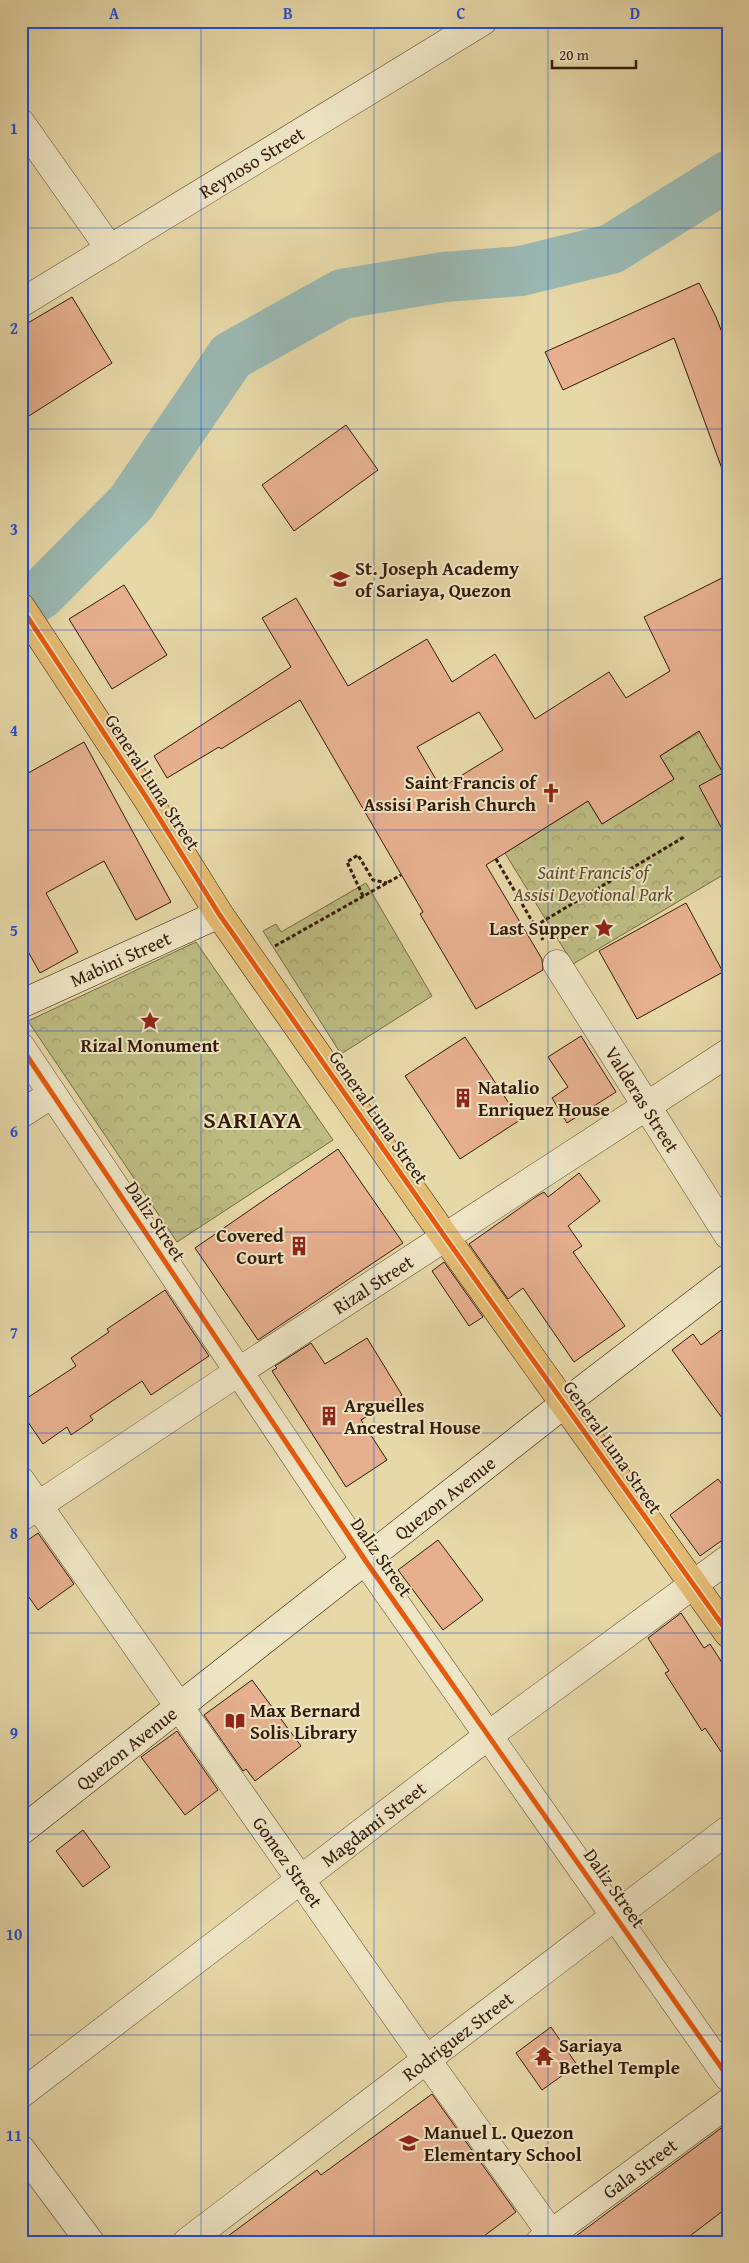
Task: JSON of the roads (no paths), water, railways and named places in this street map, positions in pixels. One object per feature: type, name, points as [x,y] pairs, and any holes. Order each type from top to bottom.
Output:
[{"type":"main road","name":"General Luna Street","points":[[21,607],[250,959],[445,1237],[728,1633]]},
{"type":"street","name":"Reynoso Street","points":[[21,303],[483,21]]},
{"type":"street","points":[[21,122],[110,249]]},
{"type":"street","name":"Mabini Street","points":[[21,1004],[219,914]]},
{"type":"street","name":"Valderas Street","points":[[557,964],[728,1235]]},
{"type":"street","name":"Daliz Street","points":[[21,1048],[365,1560],[728,2077]]},
{"type":"street","name":"Rizal Street","points":[[30,1511],[238,1372],[728,1053]]},
{"type":"street","points":[[21,1114],[52,1094]]},
{"type":"street","name":"Quezon Avenue","points":[[21,1831],[564,1404],[728,1278]]},
{"type":"street","name":"Gomez Street","points":[[21,1481],[30,1511],[179,1707],[550,2239]]},
{"type":"street","name":"Magdami Street","points":[[21,2094],[489,1735],[728,1559]]},
{"type":"street","name":"Rodriguez Street","points":[[187,2242],[728,1830]]},
{"type":"street","name":"Gala Street","points":[[550,2239],[728,2103]]},
{"type":"street","points":[[21,2149],[90,2242]]},
{"type":"waterway","points":[[21,607],[41,594],[131,503],[231,356],[342,294],[444,277],[521,271],[611,249],[728,176]]},
{"type":"place","name":"St. Joseph Academy of Sariaya, Quezon","points":[[340,579]]},
{"type":"place","name":"Saint Francis of Assisi Parish Church","points":[[551,793]]},
{"type":"place","name":"Last Supper","points":[[604,928]]},
{"type":"place","name":"Rizal Monument","points":[[150,1021]]},
{"type":"place","name":"Natalio Enriquez House","points":[[463,1098]]},
{"type":"place","name":"Covered Court","points":[[299,1246]]},
{"type":"place","name":"Arguelles Ancestral House","points":[[329,1416]]},
{"type":"place","name":"Max Bernard Solis Library","points":[[235,1721]]},
{"type":"place","name":"Sariaya Bethel Temple","points":[[544,2056]]},
{"type":"place","name":"Manuel L. Quezon Elementary School","points":[[409,2143]]},
{"type":"district","name":"SARIAYA","points":[[253,1120]]},
{"type":"park label","name":"Saint Francis of Assisi Devotional Park","points":[[593,883]]}]
